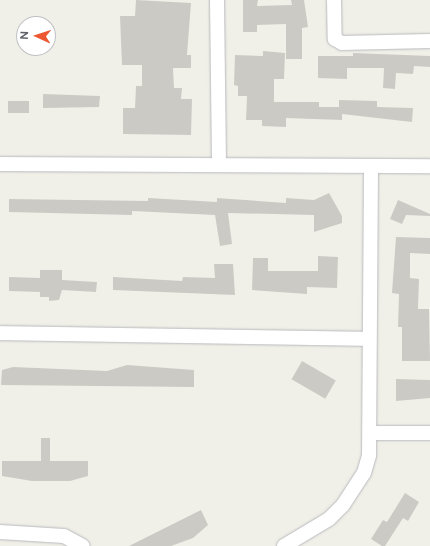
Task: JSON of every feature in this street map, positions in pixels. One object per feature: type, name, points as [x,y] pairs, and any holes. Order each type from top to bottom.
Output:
[{"type":"street","points":[[217,0],[219,165]]},
{"type":"street","points":[[334,0],[335,38],[342,43],[430,41]]},
{"type":"street","points":[[0,164],[430,166]]},
{"type":"street","points":[[284,546],[329,519],[343,506],[364,473],[371,433],[369,340],[371,166]]},
{"type":"street","points":[[0,333],[369,340]]},
{"type":"street","points":[[371,433],[430,433]]},
{"type":"street","points":[[0,532],[64,536],[83,546]]},
{"type":"building","points":[[136,0],[191,3],[187,55],[191,55],[191,68],[173,68],[174,88],[182,88],[181,99],[192,99],[191,135],[123,134],[123,108],[135,108],[136,86],[142,86],[142,65],[122,65],[120,16],[135,16]]},
{"type":"building","points":[[243,0],[258,0],[257,6],[292,5],[291,0],[304,0],[308,27],[302,28],[302,59],[286,59],[286,24],[257,25],[257,32],[243,32]]},
{"type":"building","points":[[263,51],[285,53],[284,79],[274,79],[274,102],[319,102],[319,107],[339,107],[339,100],[377,101],[377,107],[413,108],[412,122],[342,114],[342,120],[286,118],[286,127],[262,126],[262,120],[246,120],[247,96],[238,96],[238,86],[234,85],[235,55],[263,56]]},
{"type":"building","points":[[353,53],[430,56],[430,67],[414,66],[413,74],[396,73],[395,89],[383,88],[384,68],[347,68],[347,79],[318,78],[318,56],[353,56]]},
{"type":"building","points":[[43,94],[100,96],[99,107],[43,108]]},
{"type":"building","points":[[8,101],[29,101],[29,113],[8,113]]},
{"type":"building","points":[[329,193],[342,216],[342,223],[314,232],[314,215],[228,213],[232,244],[220,246],[215,215],[132,211],[132,215],[9,212],[9,199],[148,201],[148,198],[217,202],[217,198],[286,203],[286,198],[314,200]]},
{"type":"building","points":[[398,200],[430,214],[430,216],[406,215],[402,224],[390,219]]},
{"type":"building","points":[[396,237],[430,238],[430,254],[410,253],[410,278],[419,279],[418,309],[429,309],[430,361],[402,361],[402,327],[398,327],[399,294],[392,293]]},
{"type":"building","points":[[318,256],[338,257],[337,288],[307,287],[307,294],[252,290],[253,258],[268,258],[268,271],[318,271]]},
{"type":"building","points":[[214,264],[233,264],[235,295],[113,290],[113,277],[182,281],[183,277],[215,278]]},
{"type":"building","points":[[40,270],[62,270],[62,280],[97,282],[96,292],[62,290],[59,300],[49,301],[49,297],[40,297],[40,292],[9,291],[9,277],[40,278]]},
{"type":"building","points":[[302,361],[336,380],[325,399],[292,379]]},
{"type":"building","points":[[127,365],[194,370],[194,387],[1,385],[2,370],[13,367],[107,371]]},
{"type":"building","points":[[396,379],[430,380],[430,398],[396,401]]},
{"type":"building","points":[[41,438],[50,438],[50,461],[88,461],[88,476],[70,481],[32,481],[2,476],[2,461],[41,461]]},
{"type":"building","points":[[405,493],[419,502],[408,521],[403,518],[385,546],[382,546],[371,539],[383,520],[387,522]]},
{"type":"building","points":[[201,510],[208,525],[193,538],[171,546],[129,546]]}]
